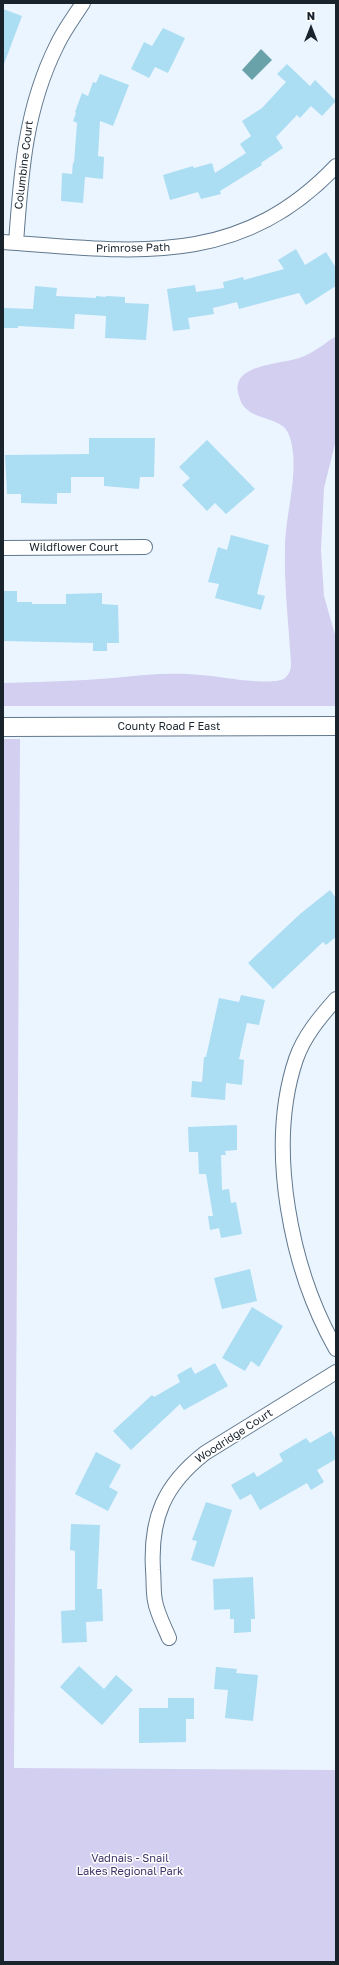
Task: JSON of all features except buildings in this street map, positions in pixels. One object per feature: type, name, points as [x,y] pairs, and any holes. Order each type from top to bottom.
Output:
[{"type":"street","name":"Columbine Court","points":[[9,243],[31,114],[40,84],[57,44],[83,3]]},
{"type":"street","name":"Primrose Path","points":[[9,243],[129,251],[164,249],[200,244],[234,234],[270,217],[308,192],[336,166]]},
{"type":"street","name":"Wildflower Court","points":[[3,548],[145,548]]},
{"type":"street","name":"County Road F East","points":[[3,727],[336,726]]},
{"type":"street","points":[[336,999],[319,1018],[306,1037],[296,1058],[288,1092],[284,1135],[285,1178],[290,1220],[299,1262],[313,1302],[336,1349]]},
{"type":"street","name":"Woodridge Court","points":[[169,1638],[155,1602],[152,1541],[156,1520],[174,1482],[188,1466],[205,1453],[336,1372]]},
{"type":"green space","points":[[336,336],[336,440],[324,488],[321,550],[324,596],[336,638],[336,706],[3,706],[3,683],[85,680],[168,674],[190,674],[257,681],[269,681],[285,678],[289,673],[291,664],[286,593],[285,549],[293,471],[292,446],[284,427],[271,420],[251,413],[246,409],[238,394],[238,386],[243,375],[250,371],[307,355]]},
{"type":"green space","name":"Vadnais - Snail Lakes Regional Park","points":[[3,739],[20,739],[14,1768],[336,1770],[336,1962],[3,1962]]},
{"type":"water","points":[[261,49],[272,60],[252,80],[242,70]]}]
